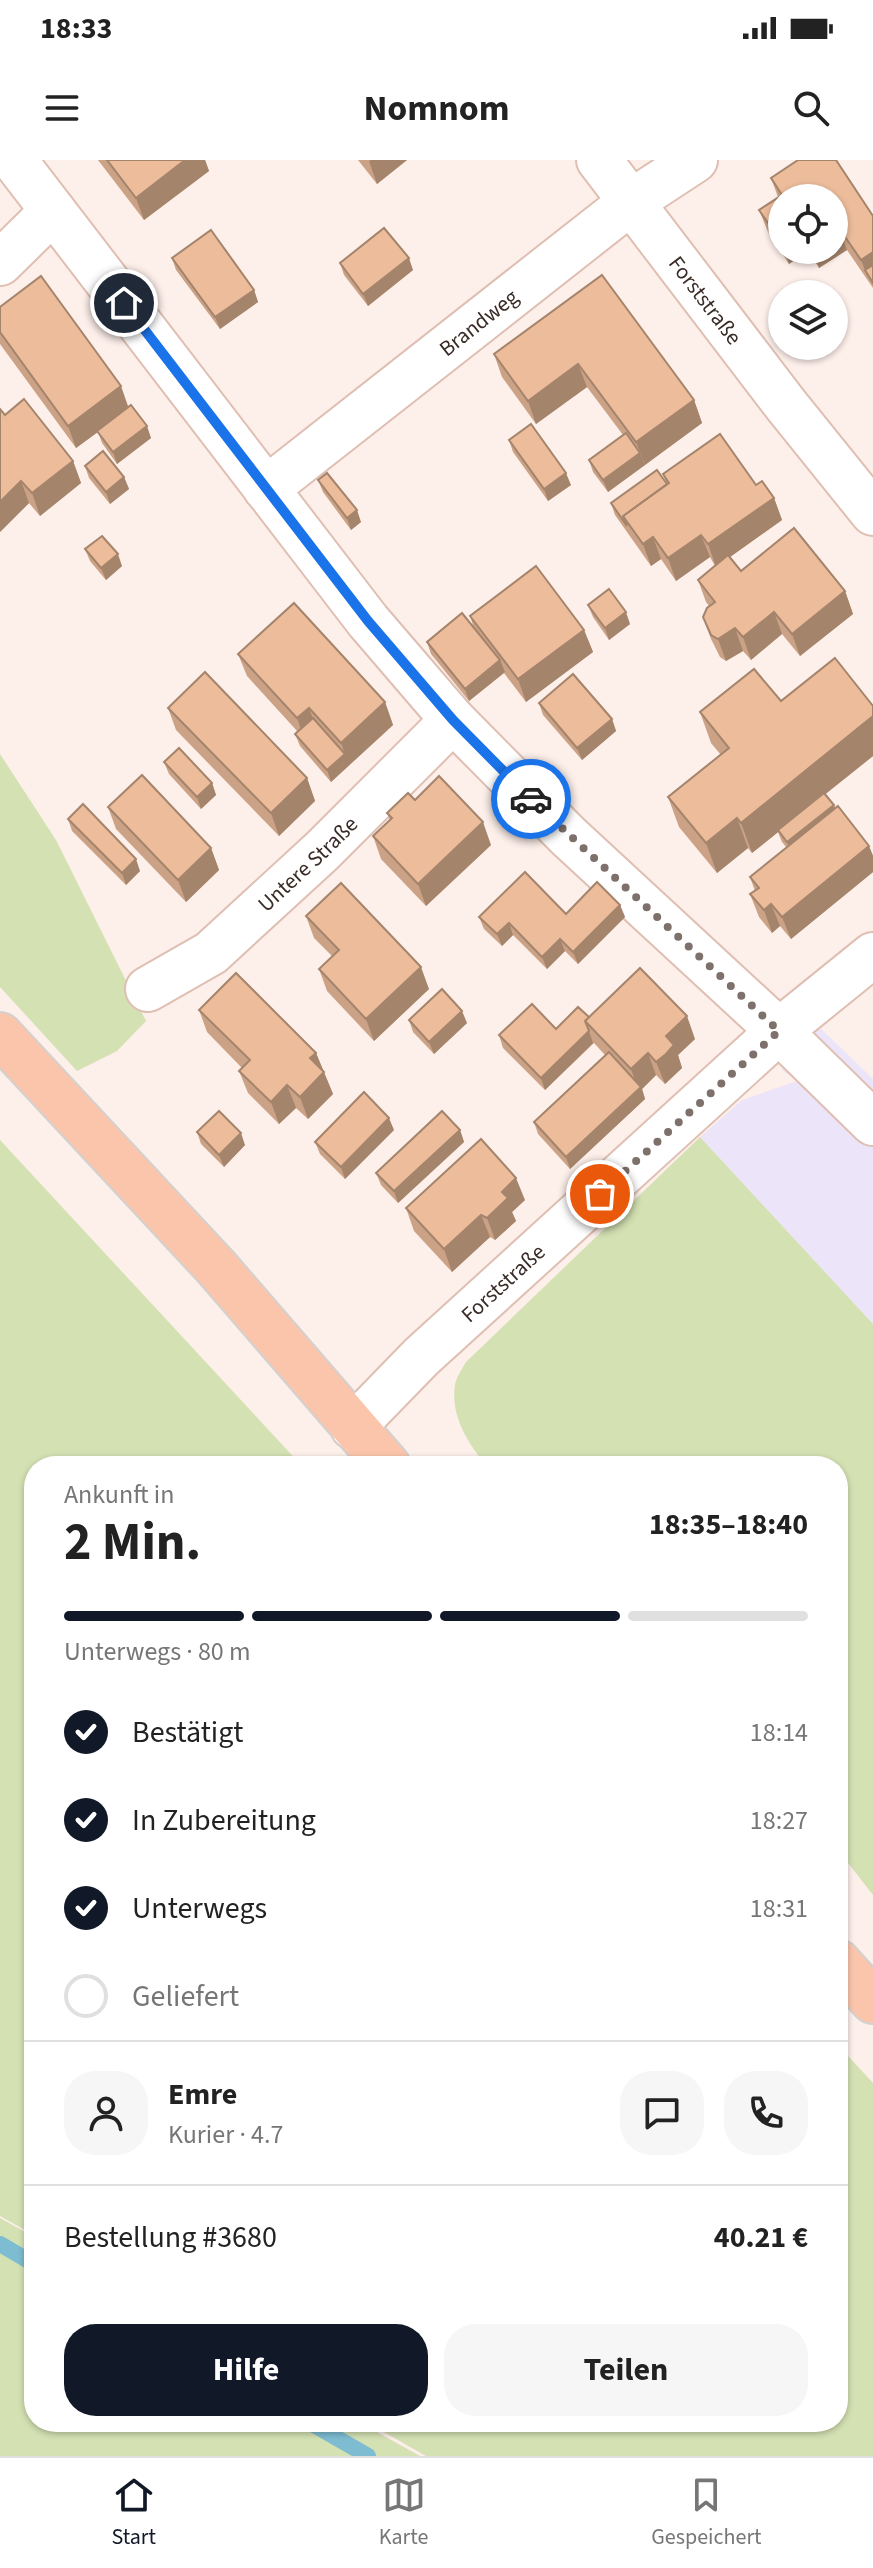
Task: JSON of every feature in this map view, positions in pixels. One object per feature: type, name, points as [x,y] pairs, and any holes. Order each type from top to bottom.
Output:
[{"type":"main road","points":[[0,1035],[216,1267],[379,1456]]},
{"type":"main road","points":[[848,1973],[873,2001]]},
{"type":"street","points":[[14,160],[368,621],[453,720],[568,836],[873,1123]]},
{"type":"street","name":"Forststraße","points":[[599,160],[786,405],[873,513]]},
{"type":"street","name":"Brandweg","points":[[266,489],[631,202],[695,160]]},
{"type":"street","points":[[0,263],[53,211]]},
{"type":"street","name":"Untere Straße","points":[[148,989],[211,953],[322,851],[453,720]]},
{"type":"street","name":"Forststraße","points":[[353,1427],[421,1357],[787,1040],[873,955]]},
{"type":"shaded area","points":[[812,1020],[873,1079],[873,1324],[700,1137],[742,1100],[797,1081],[782,1070]]},
{"type":"green space","points":[[0,754],[56,840],[146,1021],[117,1051],[77,1071],[0,987]]},
{"type":"green space","points":[[700,1137],[873,1324],[873,1895],[848,1863],[848,1456],[479,1456],[467,1439],[455,1407],[456,1382],[466,1362]]},
{"type":"green space","points":[[0,1140],[293,1456],[24,1456],[24,2229],[0,2216]]},
{"type":"green space","points":[[848,2056],[873,2083],[873,2456],[426,2456],[384,2432],[848,2432]]},
{"type":"green space","points":[[0,2218],[24,2231],[24,2432],[377,2432],[420,2456],[0,2456]]},
{"type":"building","points":[[107,160],[185,160],[136,198]]},
{"type":"building","points":[[798,160],[836,160],[873,216],[873,252],[861,260],[848,241],[848,184],[775,184],[771,178]]},
{"type":"building","points":[[768,204],[768,223],[759,210]]},
{"type":"building","points":[[384,228],[409,258],[363,294],[340,263]]},
{"type":"building","points":[[211,230],[254,290],[215,317],[172,258]]},
{"type":"building","points":[[873,265],[873,283],[865,270]]},
{"type":"building","points":[[602,275],[694,400],[636,442],[578,364],[528,401],[494,354]]},
{"type":"building","points":[[41,276],[121,386],[68,426],[0,332],[0,307]]},
{"type":"building","points":[[24,399],[73,461],[32,493],[21,481],[0,502],[0,409],[5,415]]},
{"type":"building","points":[[131,405],[147,426],[113,452],[97,431]]},
{"type":"building","points":[[531,424],[566,473],[544,489],[509,440]]},
{"type":"building","points":[[626,433],[640,453],[603,480],[589,460]]},
{"type":"building","points":[[720,434],[756,485],[762,481],[774,498],[708,544],[701,535],[668,558],[653,537],[643,544],[623,516],[669,483],[663,474]]},
{"type":"building","points":[[103,451],[124,477],[106,492],[85,466]]},
{"type":"building","points":[[657,470],[667,484],[623,516],[627,526],[611,503]]},
{"type":"building","points":[[327,473],[357,510],[347,518],[318,480]]},
{"type":"building","points":[[794,528],[845,591],[792,634],[774,612],[743,637],[735,628],[718,639],[711,635],[703,617],[707,608],[715,602],[698,580],[728,555],[741,571]]},
{"type":"building","points":[[102,536],[118,554],[101,568],[85,549]]},
{"type":"building","points":[[536,566],[584,630],[518,679],[470,616]]},
{"type":"building","points":[[609,589],[626,612],[605,628],[588,605]]},
{"type":"building","points":[[294,603],[385,702],[341,743],[309,708],[297,718],[238,654]]},
{"type":"building","points":[[462,613],[500,660],[465,689],[427,642]]},
{"type":"building","points":[[835,658],[873,706],[873,716],[741,823],[737,818],[706,843],[668,797],[729,748],[700,712],[754,669],[781,701]]},
{"type":"building","points":[[205,672],[307,778],[271,813],[168,708]]},
{"type":"building","points":[[573,674],[612,719],[577,748],[539,703]]},
{"type":"building","points":[[313,718],[345,754],[327,770],[295,734]]},
{"type":"building","points":[[179,748],[212,783],[197,797],[164,762]]},
{"type":"building","points":[[142,775],[211,848],[178,880],[108,807]]},
{"type":"building","points":[[439,776],[483,822],[418,884],[373,836],[392,818],[387,813],[408,793],[415,800]]},
{"type":"building","points":[[824,793],[834,805],[787,842],[778,830]]},
{"type":"building","points":[[83,804],[136,859],[122,873],[68,819]]},
{"type":"building","points":[[838,806],[869,846],[782,917],[771,904],[764,910],[750,894],[759,888],[750,877]]},
{"type":"building","points":[[525,872],[566,914],[597,882],[620,905],[573,952],[560,939],[542,957],[509,923],[497,934],[479,917]]},
{"type":"building","points":[[341,883],[421,967],[366,1019],[319,969],[339,950],[306,916]]},
{"type":"building","points":[[640,968],[687,1016],[666,1036],[674,1045],[666,1054],[656,1062],[648,1053],[631,1069],[585,1021]]},
{"type":"building","points":[[236,973],[316,1053],[310,1058],[324,1072],[300,1097],[287,1085],[271,1102],[239,1071],[250,1060],[199,1010]]},
{"type":"building","points":[[442,989],[462,1011],[429,1042],[409,1020]]},
{"type":"building","points":[[532,1004],[556,1029],[578,1007],[589,1017],[585,1021],[589,1031],[541,1078],[499,1035]]},
{"type":"building","points":[[609,1052],[641,1087],[566,1157],[534,1122]]},
{"type":"building","points":[[364,1092],[389,1118],[341,1167],[315,1142]]},
{"type":"building","points":[[219,1111],[241,1133],[219,1155],[197,1132]]},
{"type":"building","points":[[442,1111],[460,1130],[394,1191],[376,1173]]},
{"type":"building","points":[[481,1139],[516,1178],[502,1192],[508,1198],[487,1218],[481,1215],[444,1249],[406,1208]]},
{"type":"waterway","points":[[0,2244],[24,2258]]},
{"type":"waterway","points":[[326,2432],[368,2456]]},
{"type":"way so far","points":[[531,799],[779,1031],[600,1194]]},
{"type":"route","points":[[124,303],[368,621],[453,720],[531,799]]}]
